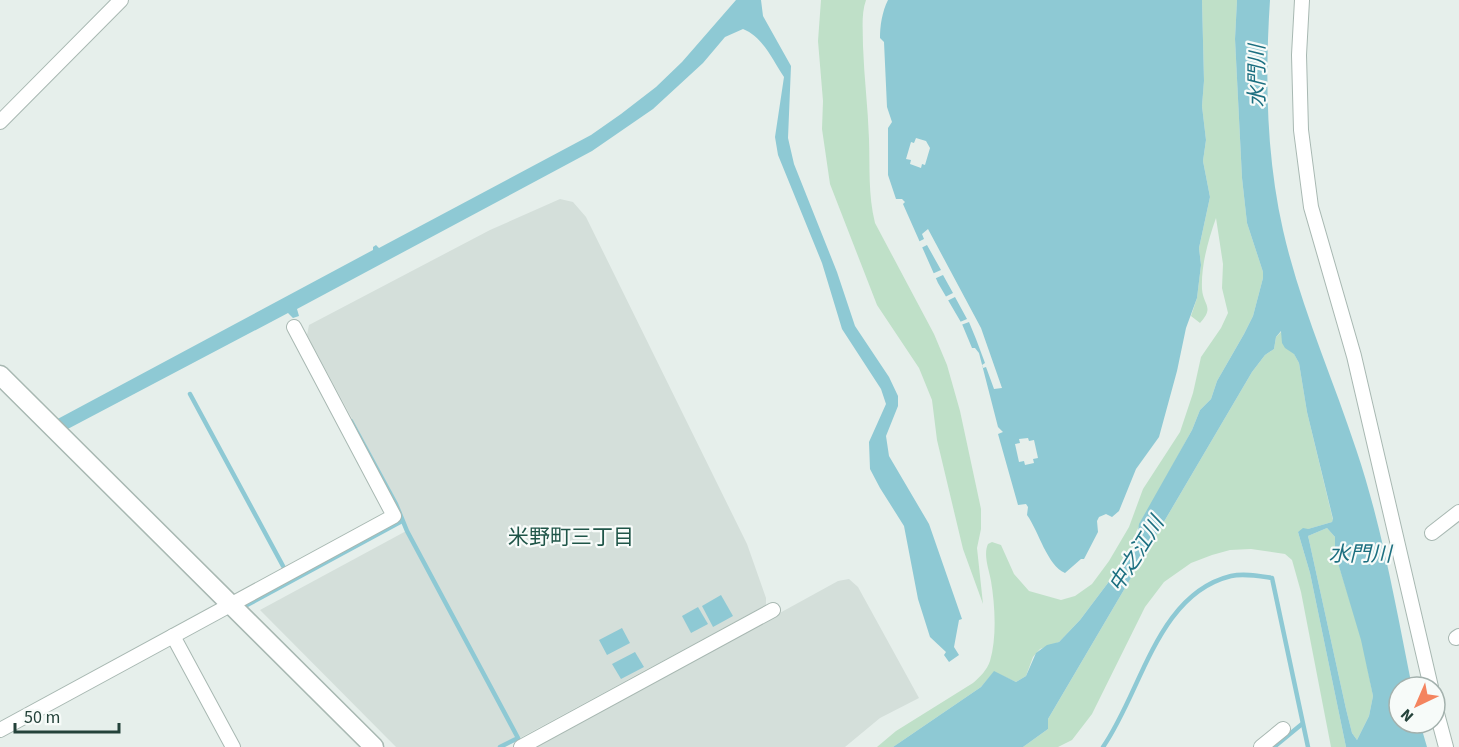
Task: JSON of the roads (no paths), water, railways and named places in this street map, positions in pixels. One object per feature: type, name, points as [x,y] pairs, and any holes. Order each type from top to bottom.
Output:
[{"type":"street","points":[[0,122],[121,0]]},
{"type":"street","points":[[1302,0],[1299,55],[1301,130],[1311,207],[1354,356],[1428,675]]},
{"type":"street","points":[[0,730],[394,516],[294,327]]},
{"type":"street","points":[[0,375],[374,747]]},
{"type":"street","points":[[1432,533],[1459,512]]},
{"type":"street","points":[[521,747],[773,610]]},
{"type":"street","points":[[173,636],[233,747]]},
{"type":"street","points":[[1261,747],[1283,729]]},
{"type":"water","points":[[736,0],[761,0],[763,16],[791,66],[788,138],[794,164],[837,272],[855,326],[889,377],[898,396],[898,406],[886,436],[889,456],[929,524],[962,619],[959,620],[954,647],[959,655],[949,662],[944,655],[946,652],[930,637],[918,599],[904,526],[870,469],[869,442],[886,404],[881,389],[842,329],[822,263],[778,155],[775,137],[784,77],[762,43],[743,29],[725,37],[703,63],[653,109],[592,151],[297,309],[299,316],[293,318],[288,313],[62,432],[52,422],[373,250],[376,245],[379,248],[591,135],[656,87],[682,62]]},
{"type":"water","points":[[888,0],[1202,0],[1204,81],[1202,106],[1206,140],[1203,161],[1210,197],[1199,248],[1201,265],[1197,298],[1186,328],[1159,437],[1136,469],[1119,511],[1112,517],[1106,514],[1099,517],[1098,532],[1084,559],[1065,573],[1048,556],[1027,515],[1026,504],[1018,505],[998,434],[1003,432],[998,427],[979,353],[972,348],[962,324],[938,283],[903,204],[905,202],[902,199],[896,199],[888,175],[888,128],[892,122],[887,107],[884,42],[880,38],[884,9]]},
{"type":"water","name":"水門川","points":[[1237,0],[1270,0],[1268,115],[1277,202],[1290,258],[1307,313],[1365,478],[1381,537],[1410,675],[1387,675],[1387,735],[1424,735],[1427,747],[1346,747],[1310,573],[1298,532],[1303,528],[1308,529],[1332,522],[1333,519],[1307,412],[1299,363],[1294,354],[1282,343],[1281,331],[1276,337],[1274,349],[1265,355],[1252,372],[1048,719],[1048,729],[1023,747],[893,747],[981,687],[994,671],[1016,682],[1026,676],[1036,653],[1047,645],[1059,642],[1080,620],[1132,551],[1137,539],[1139,524],[1192,430],[1200,410],[1211,399],[1217,381],[1253,316],[1263,272],[1247,223],[1242,178],[1235,39]],"holes":[[[1327,528],[1335,537],[1335,553],[1361,640],[1373,696],[1369,716],[1357,740],[1352,733],[1346,709],[1308,536]]]},
{"type":"water","points":[[721,595],[733,616],[713,627],[702,606]]},
{"type":"water","points":[[698,607],[708,624],[691,633],[682,616]]},
{"type":"water","points":[[622,628],[630,643],[607,655],[599,640]]},
{"type":"water","points":[[635,652],[644,667],[621,679],[612,664]]},
{"type":"waterway","points":[[190,394],[283,566]]},
{"type":"waterway","points":[[351,421],[518,738],[500,747]]},
{"type":"waterway","points":[[247,605],[402,521]]},
{"type":"waterway","points":[[1103,747],[1168,623],[1185,602],[1206,586],[1231,576],[1241,575],[1272,578],[1308,747]]},
{"type":"waterway","points":[[1274,747],[1302,724]]},
{"type":"district","name":"米野町三丁目","points":[[571,537]]},
{"type":"water label","name":"中之江川","points":[[1136,554]]}]
